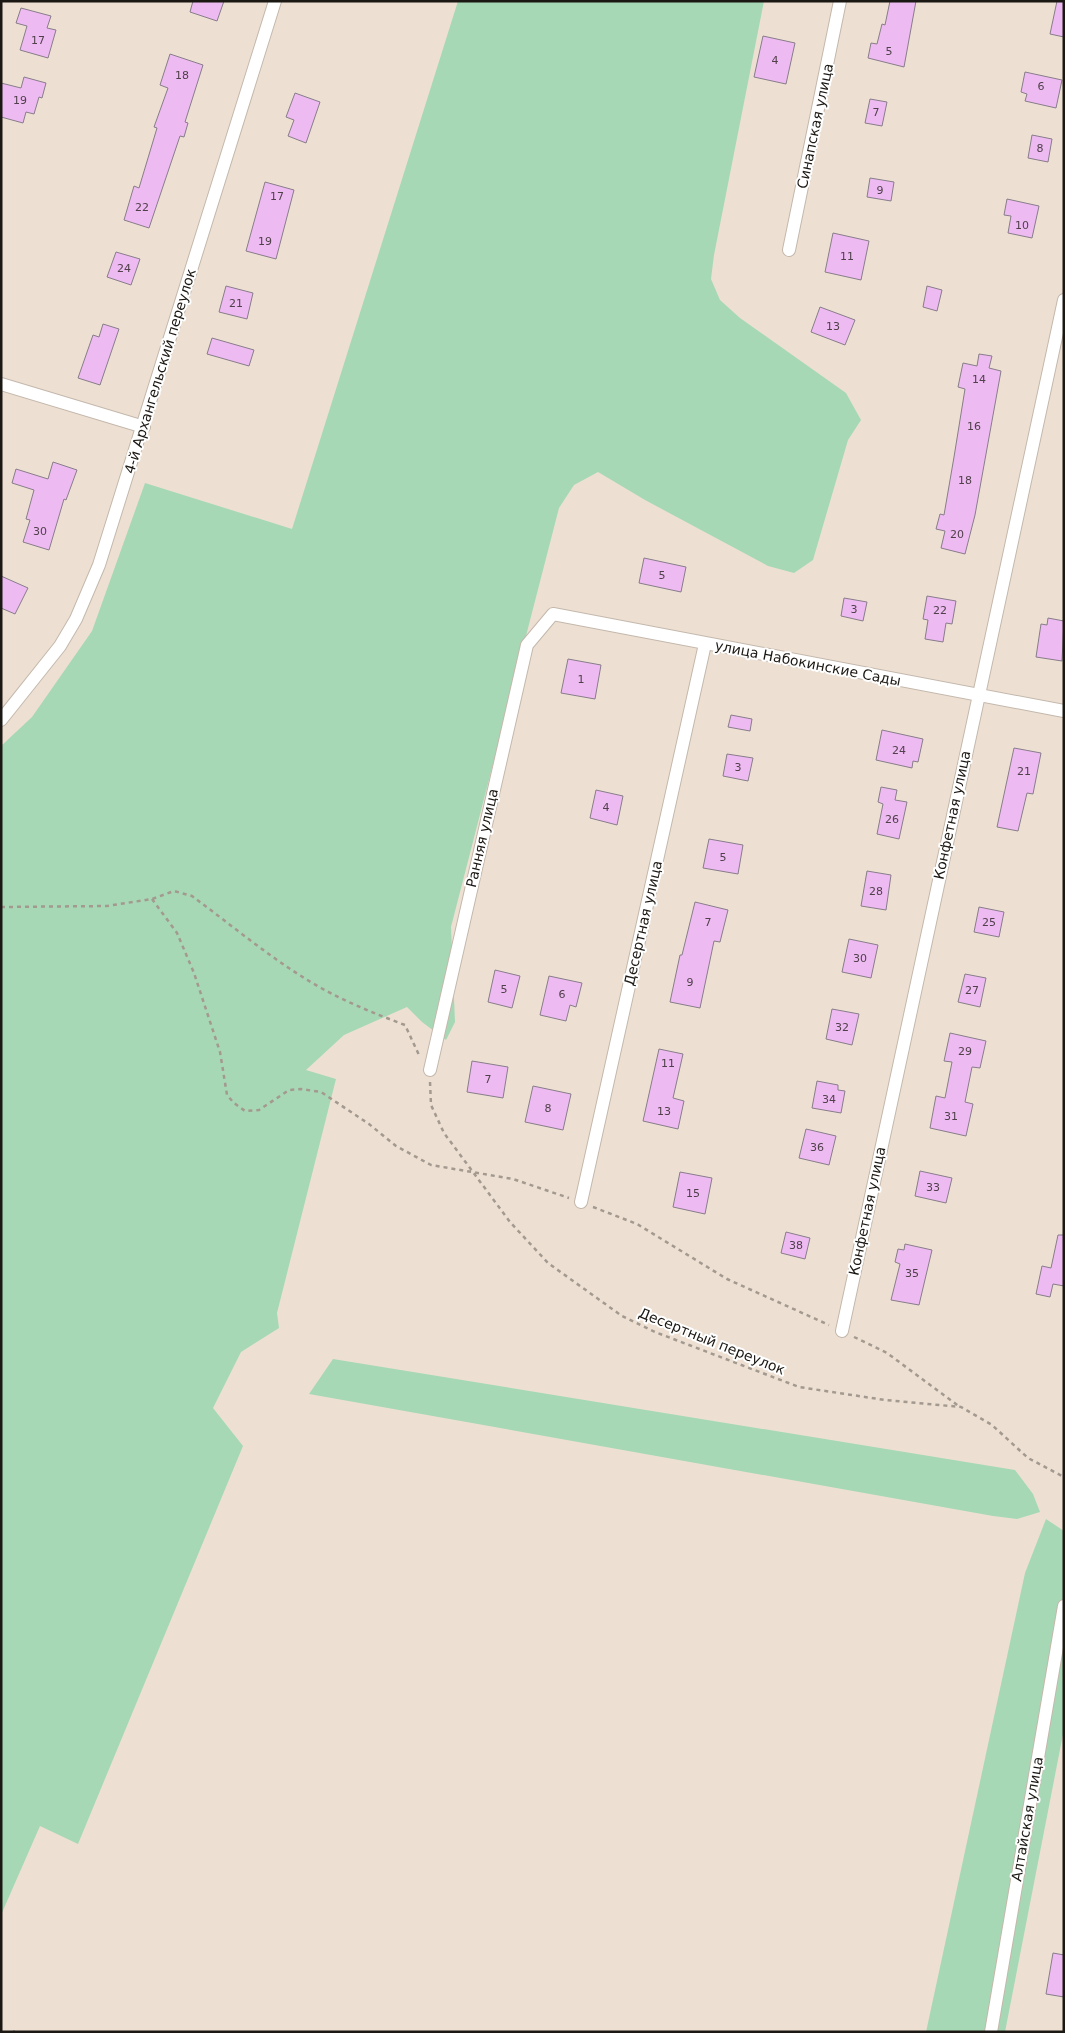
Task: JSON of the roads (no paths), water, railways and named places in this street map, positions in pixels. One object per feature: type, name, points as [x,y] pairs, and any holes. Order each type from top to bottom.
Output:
[{"type":"street","name":"4-й Архангельский переулок","points":[[1,720],[60,646],[76,619],[99,564],[144,427],[275,1]]},
{"type":"street","name":"Синапская улица","points":[[789,250],[840,1]]},
{"type":"street","name":"Конфетная улица","points":[[842,1331],[1064,300]]},
{"type":"street","points":[[1,384],[144,427]]},
{"type":"street","name":"улица Набокинские Сады","points":[[553,614],[1064,711]]},
{"type":"street","name":"Ранняя улица","points":[[430,1070],[527,645],[553,614]]},
{"type":"street","name":"Десертная улица","points":[[580,1202],[705,644]]},
{"type":"street","name":"Алтайская улица","points":[[991,2032],[1064,1606]]}]
